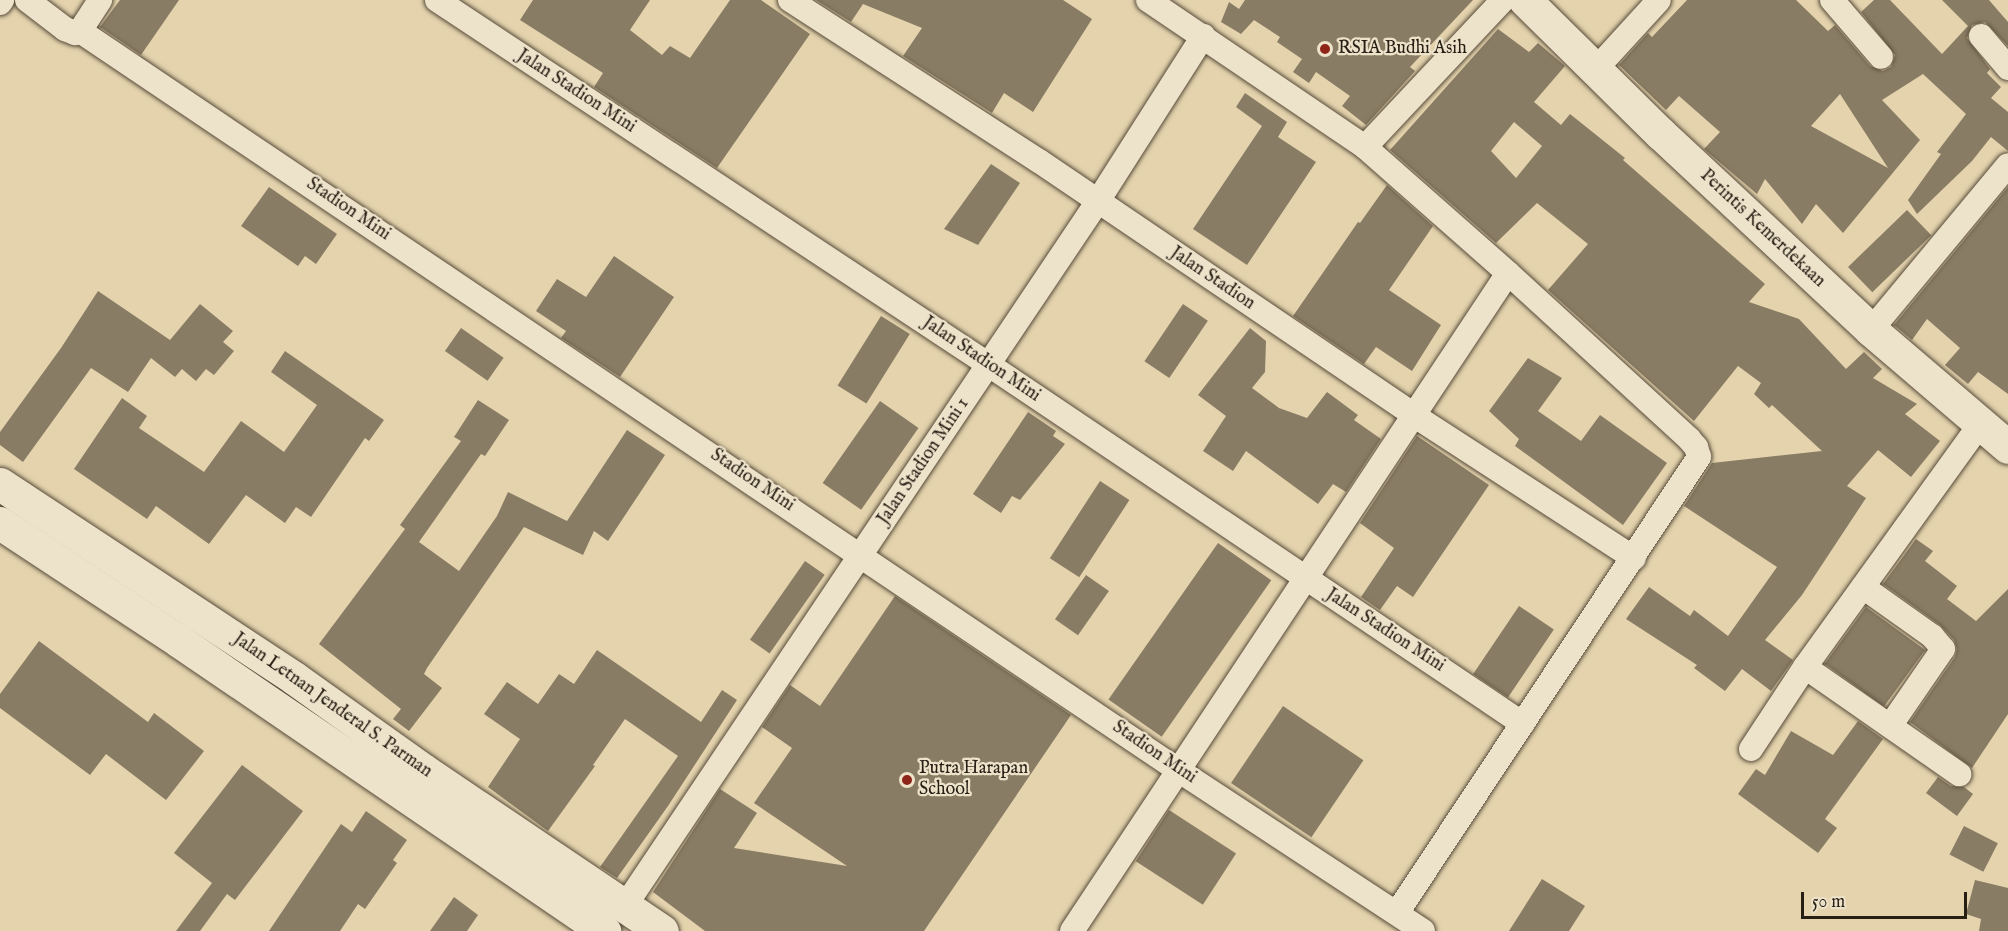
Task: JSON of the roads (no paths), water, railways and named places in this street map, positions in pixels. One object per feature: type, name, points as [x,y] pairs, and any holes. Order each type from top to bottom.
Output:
[{"type":"street","points":[[27,0],[71,33],[80,31],[100,0]]},
{"type":"street","name":"Jalan Stadion Mini","points":[[437,0],[989,364],[1523,724]]},
{"type":"street","name":"Jalan Stadion","points":[[790,0],[1098,201],[1415,416],[1634,558]]},
{"type":"street","points":[[1148,0],[1365,147],[1508,273],[1696,447],[1699,457],[1695,467],[1397,913]]},
{"type":"street","points":[[1365,147],[1503,0]]},
{"type":"street","name":"Perintis Kemerdekaan","points":[[1525,0],[1660,133],[1871,330],[2008,447]]},
{"type":"street","points":[[1596,69],[1659,0]]},
{"type":"street","points":[[1832,0],[1881,57]]},
{"type":"street","name":"Stadion Mini","points":[[80,31],[862,555],[1178,770],[1423,931]]},
{"type":"street","name":"Jalan Stadion Mini 1","points":[[633,896],[1098,201],[1203,36]]},
{"type":"street","points":[[1981,36],[2008,68]]},
{"type":"street","points":[[1871,330],[2008,165]]},
{"type":"street","points":[[1071,931],[1508,273]]},
{"type":"street","points":[[1751,749],[1805,667],[1980,424]]},
{"type":"street","points":[[2,524],[11,491]]},
{"type":"street","name":"Jalan Letnan Jenderal S. Parman","points":[[11,491],[294,678],[423,770],[633,896],[662,931]]},
{"type":"street","name":"Jalan Letnan Jenderal S. Parman","points":[[2,524],[180,641],[604,931]]},
{"type":"street","points":[[1863,587],[1932,636],[1943,649],[1890,726]]},
{"type":"street","points":[[1805,667],[1959,774]]},
{"type":"place","name":"RSIA Budhi Asih","points":[[1325,49]]},
{"type":"place","name":"Putra Harapan School","points":[[907,780]]}]
